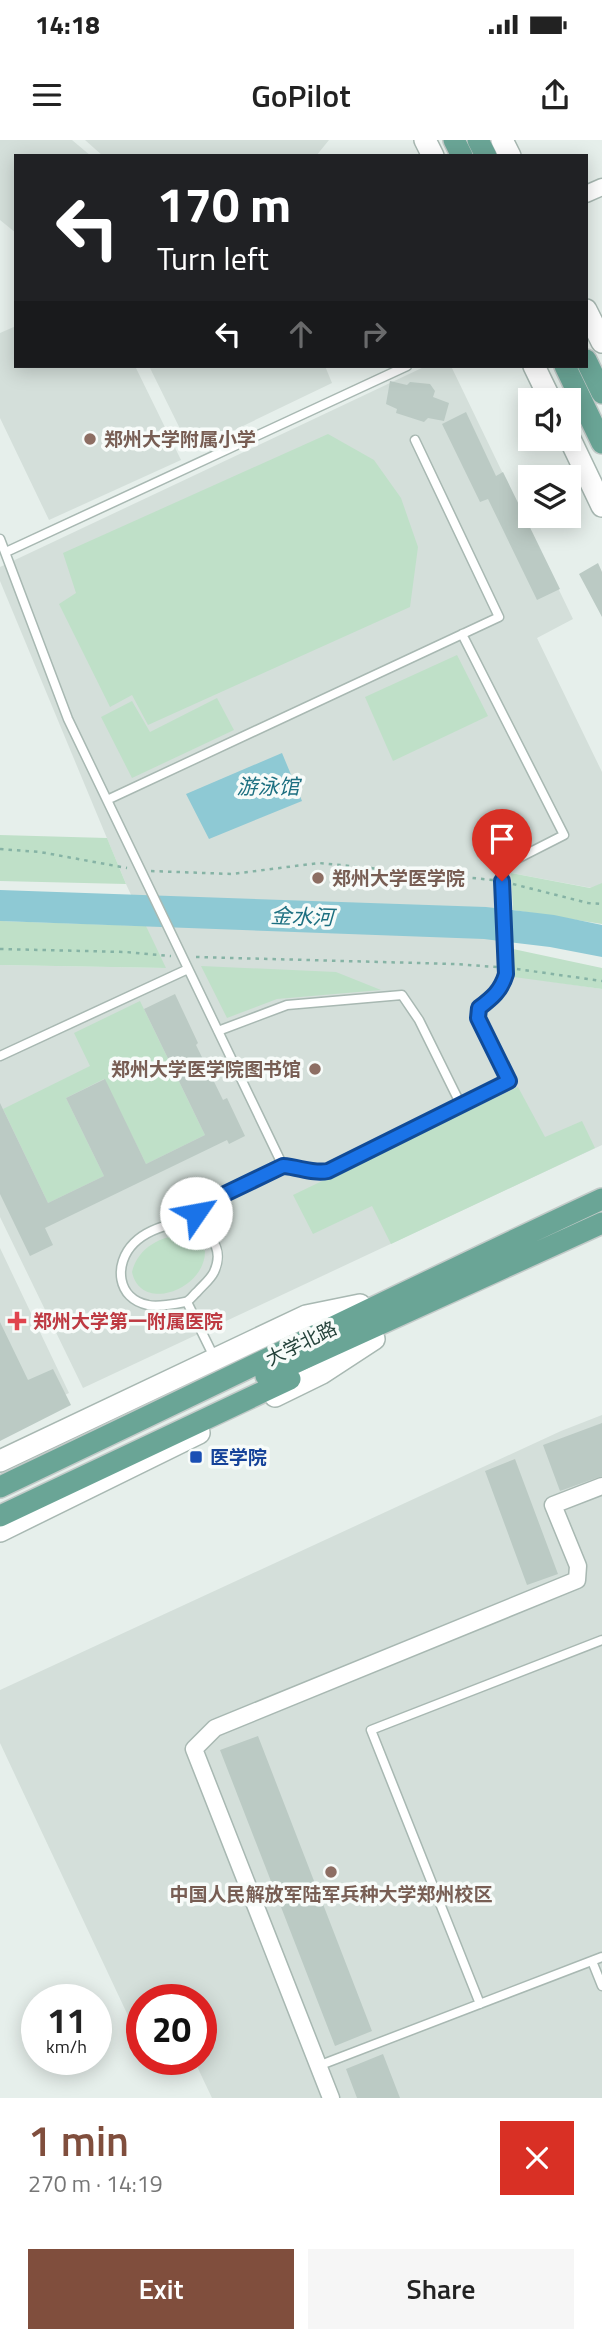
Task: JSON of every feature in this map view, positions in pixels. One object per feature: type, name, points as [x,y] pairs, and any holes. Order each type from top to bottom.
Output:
[{"type":"main road","points":[[588,364],[602,393]]},
{"type":"main road","points":[[566,368],[602,443]]},
{"type":"main road","name":"大学北路","points":[[0,1503],[467,1262],[602,1199]]},
{"type":"main road","name":"大学北路","points":[[0,1487],[248,1377],[475,1283],[602,1223]]},
{"type":"main road","points":[[0,1474],[360,1305],[467,1262]]},
{"type":"main road","points":[[0,1516],[374,1339],[475,1283]]},
{"type":"street","points":[[588,314],[602,342]]},
{"type":"street","points":[[535,368],[545,388]]},
{"type":"street","points":[[576,451],[602,506]]},
{"type":"street","points":[[0,1461],[306,1316],[360,1305]]},
{"type":"street","points":[[0,1531],[322,1373],[374,1339]]},
{"type":"street","points":[[331,2098],[194,1749],[215,1728],[577,1580],[578,1566],[553,1505],[602,1486]]},
{"type":"lane","points":[[6,552],[403,368]]},
{"type":"lane","points":[[107,800],[499,617],[415,440]]},
{"type":"lane","points":[[0,539],[68,719],[283,1166]]},
{"type":"lane","points":[[190,1224],[204,1204],[283,1166],[317,1173],[328,1171],[509,1081],[478,1018],[479,1008],[503,986],[506,968],[502,881],[507,864],[564,835],[462,634]]},
{"type":"lane","points":[[0,1056],[188,969]]},
{"type":"lane","points":[[218,1031],[287,1005],[402,995],[419,1020],[461,1105]]},
{"type":"lane","points":[[177,1223],[202,1229],[217,1247],[218,1258],[214,1272],[187,1302],[159,1306],[145,1304],[129,1295],[122,1286],[119,1273],[122,1262],[134,1243],[160,1228],[177,1223]]},
{"type":"lane","points":[[187,1302],[215,1359]]},
{"type":"lane","points":[[480,2004],[371,1730],[602,1640]]},
{"type":"lane","points":[[318,2066],[602,1957]]},
{"type":"lane","points":[[592,1961],[602,1986]]},
{"type":"path","points":[[0,849],[40,852],[141,870],[232,874],[319,863],[502,881],[588,903],[602,904]]},
{"type":"path","points":[[0,949],[455,964],[602,981]]},
{"type":"shaded area","points":[[0,140],[72,140],[89,154],[14,154],[14,231],[0,220]]},
{"type":"shaded area","points":[[85,140],[329,140],[318,154],[101,154]]},
{"type":"shaded area","name":"郑州大学附属小学","points":[[14,327],[14,368],[136,368],[181,460],[49,520],[0,418],[0,333]]},
{"type":"shaded area","points":[[150,368],[326,368],[332,383],[191,451]]},
{"type":"shaded area","name":"郑州大学医学院","points":[[422,368],[452,368],[518,505],[518,528],[529,528],[573,619],[537,638],[602,772],[602,887],[597,889],[511,873],[514,976],[602,989],[602,1145],[83,1388],[0,1217],[0,965],[165,968],[126,884],[0,581],[0,567]]},
{"type":"shaded area","name":"郑州大学第一附属医院","points":[[0,1248],[69,1393],[0,1425]]},
{"type":"shaded area","name":"中国人民解放军陆军兵种大学郑州校区","points":[[602,1415],[602,2098],[212,2098],[201,2075],[217,2075],[217,1984],[126,1984],[126,2011],[0,1743],[0,1690],[561,1431]]},
{"type":"green space","points":[[328,434],[374,460],[401,498],[418,547],[410,607],[148,725],[132,695],[110,707],[59,604],[76,593],[63,553]]},
{"type":"green space","points":[[457,655],[488,716],[393,761],[365,697]]},
{"type":"green space","points":[[217,698],[234,730],[132,778],[101,717],[132,701],[150,732]]},
{"type":"green space","points":[[0,835],[107,838],[126,884],[0,881]]},
{"type":"green space","points":[[511,873],[590,888],[602,883],[602,924],[513,910]]},
{"type":"green space","points":[[0,921],[146,926],[166,968],[0,965]]},
{"type":"green space","points":[[513,949],[602,968],[602,989],[514,977]]},
{"type":"green space","points":[[201,966],[336,972],[381,990],[277,999],[227,1018]]},
{"type":"green space","points":[[140,1001],[205,1135],[146,1164],[104,1079],[66,1098],[104,1176],[48,1203],[3,1109],[90,1066],[74,1033]]},
{"type":"green space","points":[[518,1087],[545,1137],[582,1121],[595,1148],[391,1244],[372,1206],[313,1234],[293,1195]]},
{"type":"green space","points":[[186,1235],[205,1251],[203,1265],[195,1276],[172,1292],[147,1292],[138,1285],[132,1272],[145,1249],[168,1237]]},
{"type":"water","name":"游泳馆","points":[[282,753],[302,801],[209,839],[186,794]]},
{"type":"water","name":"金水河","points":[[0,890],[486,907],[554,915],[602,925],[602,957],[484,939],[0,921]]},
{"type":"building","points":[[390,381],[407,385],[410,382],[430,384],[435,391],[433,397],[449,403],[444,421],[428,418],[424,422],[396,413],[397,409],[386,404]]},
{"type":"building","points":[[466,412],[496,476],[503,472],[518,503],[518,528],[530,528],[560,589],[537,600],[488,499],[480,502],[442,424]]},
{"type":"building","points":[[598,563],[602,572],[602,617],[579,574]]},
{"type":"building","points":[[175,994],[223,1100],[227,1098],[245,1136],[229,1144],[227,1140],[45,1228],[53,1245],[30,1256],[0,1194],[0,1103],[48,1203],[104,1176],[66,1098],[105,1079],[146,1164],[205,1135],[144,1009]]},
{"type":"building","points":[[0,1322],[28,1380],[53,1369],[71,1405],[0,1441]]},
{"type":"building","points":[[602,1423],[602,1476],[560,1491],[543,1445]]},
{"type":"building","points":[[515,1459],[558,1574],[527,1585],[485,1471]]},
{"type":"building","points":[[258,1736],[372,2031],[335,2046],[220,1750]]},
{"type":"building","points":[[383,2054],[400,2098],[357,2098],[346,2069]]},
{"type":"place","name":"郑州大学附属小学","points":[[90,439]]},
{"type":"place","name":"郑州大学医学院","points":[[318,878]]},
{"type":"place","name":"郑州大学医学院图书馆","points":[[315,1069]]},
{"type":"place","name":"郑州大学第一附属医院","points":[[17,1321]]},
{"type":"place","name":"医学院","points":[[196,1457]]},
{"type":"place","name":"中国人民解放军陆军兵种大学郑州校区","points":[[331,1872]]},
{"type":"route","points":[[196,1213],[204,1204],[283,1166],[317,1173],[328,1171],[509,1081],[478,1018],[479,1008],[496,995],[503,986],[506,974],[502,881]]}]
